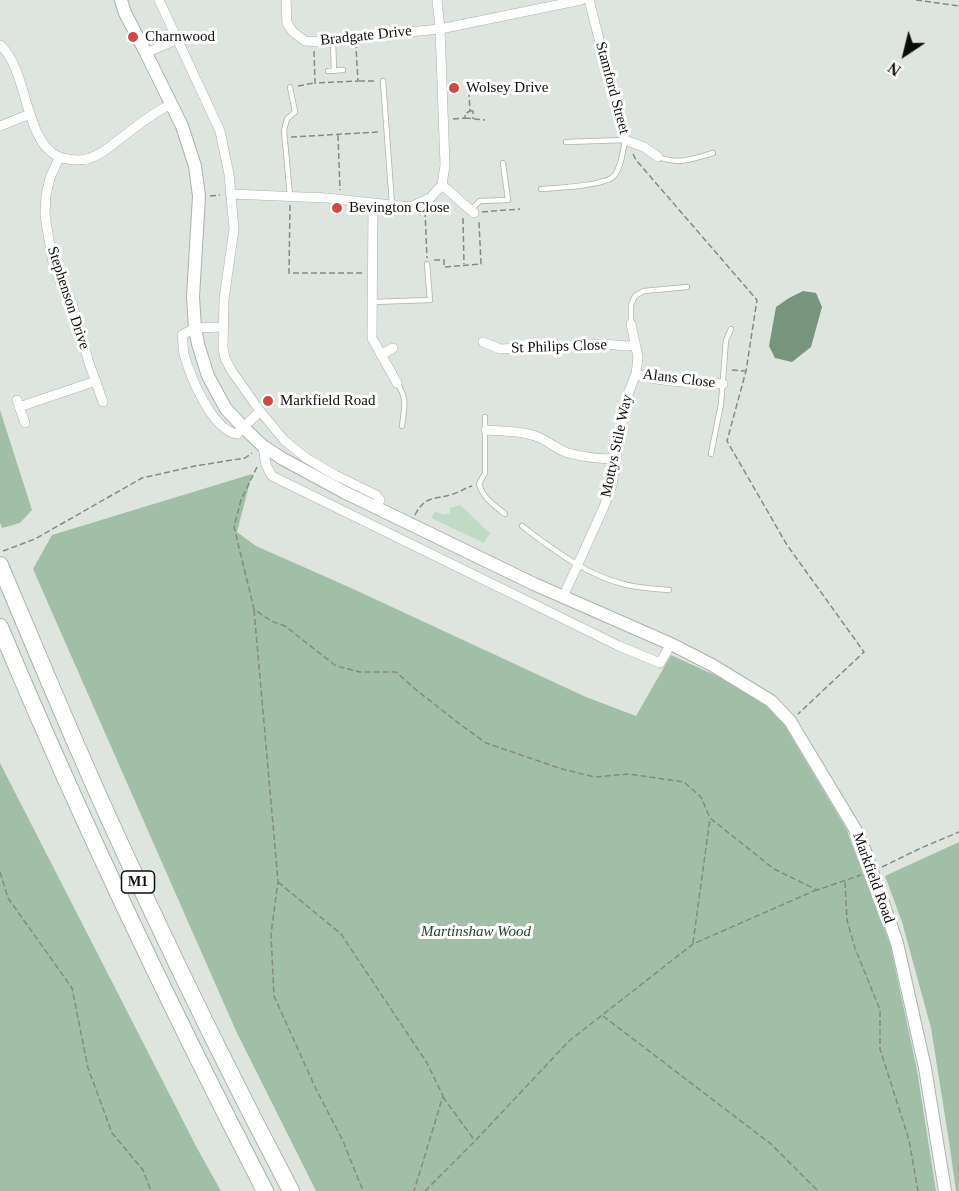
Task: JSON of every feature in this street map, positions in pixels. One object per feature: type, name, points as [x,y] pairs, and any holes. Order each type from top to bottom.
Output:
[{"type":"highway","name":"M1","points":[[0,565],[59,705],[141,888],[228,1069],[291,1191]]},
{"type":"highway","name":"M1","points":[[0,627],[36,715],[119,897],[205,1076],[265,1191]]},
{"type":"street","name":"Markfield Road","points":[[121,0],[125,13],[182,126],[195,166],[199,196],[193,297],[195,328],[208,376],[226,409],[263,446],[292,464],[344,492],[534,584],[671,644],[712,665],[771,701],[790,721],[855,829],[897,943],[925,1068],[945,1191]]},
{"type":"street","name":"Markfield Road","points":[[159,0],[220,131],[229,174],[234,229],[224,299],[223,348],[225,358],[260,411],[284,440],[306,459],[376,495],[380,500],[377,507]]},
{"type":"street","name":"Bradgate Drive","points":[[286,0],[287,23],[293,32],[305,41],[323,42],[440,29]]},
{"type":"street","points":[[230,194],[340,200],[410,207],[430,198],[442,185],[445,165],[437,0]]},
{"type":"street","points":[[440,29],[581,0]]},
{"type":"street","name":"Stamford Street","points":[[589,0],[625,140],[644,147],[658,157]]},
{"type":"street","points":[[146,53],[178,39]]},
{"type":"street","points":[[0,45],[14,62],[30,114],[41,139],[50,151],[60,158],[89,159],[105,150],[160,109],[170,105]]},
{"type":"street","points":[[0,126],[30,114]]},
{"type":"street","name":"Stephenson Drive","points":[[60,158],[46,195],[45,215],[53,263],[72,303],[103,402]]},
{"type":"street","points":[[442,185],[471,210]]},
{"type":"street","points":[[373,203],[372,338],[397,383]]},
{"type":"street","name":"Mottys Stile Way","points":[[562,597],[612,485],[620,431],[629,391],[636,374],[638,357],[631,324]]},
{"type":"street","points":[[195,328],[224,327]]},
{"type":"street","name":"St Philips Close","points":[[483,342],[500,349],[604,344],[635,345]]},
{"type":"street","points":[[381,355],[393,348]]},
{"type":"street","name":"Alans Close","points":[[636,374],[670,381],[723,384]]},
{"type":"street","points":[[25,423],[18,404],[96,381]]},
{"type":"street","points":[[243,428],[260,411]]},
{"type":"street","points":[[486,430],[505,430],[525,434],[540,438],[570,453],[615,459]]},
{"type":"street","points":[[263,446],[266,465],[272,476],[619,646],[660,663],[671,644]]},
{"type":"lane","points":[[333,41],[331,71],[343,70]]},
{"type":"lane","points":[[382,81],[392,205]]},
{"type":"lane","points":[[290,87],[295,112],[287,119],[284,130],[290,197]]},
{"type":"lane","points":[[541,189],[605,182],[614,176],[622,157],[625,140],[566,142]]},
{"type":"lane","points":[[658,157],[678,162],[713,153]]},
{"type":"lane","points":[[471,210],[480,201],[508,200],[503,163]]},
{"type":"lane","points":[[373,302],[430,300],[427,264]]},
{"type":"lane","points":[[631,324],[631,305],[635,296],[644,291],[687,287]]},
{"type":"lane","points":[[711,454],[721,404],[726,340],[731,329]]},
{"type":"lane","points":[[397,383],[403,392],[405,401],[402,426]]},
{"type":"lane","points":[[485,417],[485,473],[479,484],[485,497],[505,514]]},
{"type":"lane","points":[[522,526],[556,552],[602,577],[628,585],[669,591]]},
{"type":"path","points":[[916,0],[959,6]]},
{"type":"path","points":[[358,81],[382,81]]},
{"type":"path","points":[[290,87],[315,83]]},
{"type":"path","points":[[469,94],[473,119]]},
{"type":"path","points":[[465,118],[465,114],[470,111]]},
{"type":"path","points":[[443,120],[465,118],[485,120]]},
{"type":"path","points":[[285,138],[386,131]]},
{"type":"path","points":[[338,134],[340,200]]},
{"type":"path","points":[[625,140],[636,160],[757,300],[746,371],[726,441],[787,545],[864,652],[790,721]]},
{"type":"path","points":[[199,196],[230,194]]},
{"type":"path","points":[[290,197],[288,273],[373,273]]},
{"type":"path","points":[[424,201],[427,260],[444,260],[444,267],[481,264],[479,223]]},
{"type":"path","points":[[464,265],[471,210],[520,209]]},
{"type":"path","points":[[724,369],[746,371]]},
{"type":"path","points":[[0,552],[35,539],[142,478],[245,458],[263,446]]},
{"type":"path","points":[[263,446],[258,466],[241,500],[234,528],[254,609],[278,881],[271,934],[274,996],[316,1089],[343,1141],[363,1191]]},
{"type":"path","points":[[412,524],[422,504],[430,499],[454,494],[464,488],[479,484]]},
{"type":"path","points":[[254,609],[271,621],[285,626],[336,666],[360,672],[396,672],[461,726],[486,743],[562,769],[595,777],[629,774],[684,782],[700,797],[710,818],[774,869],[817,890]]},
{"type":"path","points":[[693,944],[710,818]]},
{"type":"path","points":[[425,1191],[569,1041],[693,944],[817,890],[872,871],[959,832]]},
{"type":"path","points":[[0,872],[8,898],[72,988],[88,1068],[112,1133],[143,1170],[151,1191]]},
{"type":"path","points":[[278,881],[341,934],[427,1063],[443,1096],[475,1141]]},
{"type":"path","points":[[845,881],[847,920],[855,948],[880,1010],[880,1049],[909,1140],[918,1191]]},
{"type":"path","points":[[602,1016],[771,1144],[819,1191]]},
{"type":"path","points":[[414,1191],[443,1096]]},
{"type":"shaded area","points":[[803,291],[816,293],[822,307],[811,347],[792,362],[775,358],[769,346],[776,307]]},
{"type":"shaded area","points":[[460,505],[490,533],[484,543],[431,518],[435,511],[443,515],[450,513],[450,508]]},
{"type":"green space","points":[[0,410],[32,510],[20,523],[2,528],[0,522]]},
{"type":"green space","name":"Martinshaw Wood","points":[[252,474],[237,532],[256,546],[586,697],[636,716],[671,655],[771,701],[847,830],[890,944],[917,1070],[936,1191],[316,1191],[236,1031],[33,569],[52,535]]},
{"type":"green space","points":[[0,763],[197,1148],[221,1191],[0,1191]]},
{"type":"green space","points":[[959,842],[959,1191],[956,1191],[931,1028],[902,922],[885,876]]},
{"type":"place","name":"Charnwood","points":[[133,37]]},
{"type":"place","name":"Wolsey Drive","points":[[454,88]]},
{"type":"place","name":"Bevington Close","points":[[337,208]]},
{"type":"place","name":"Markfield Road","points":[[268,401]]}]
